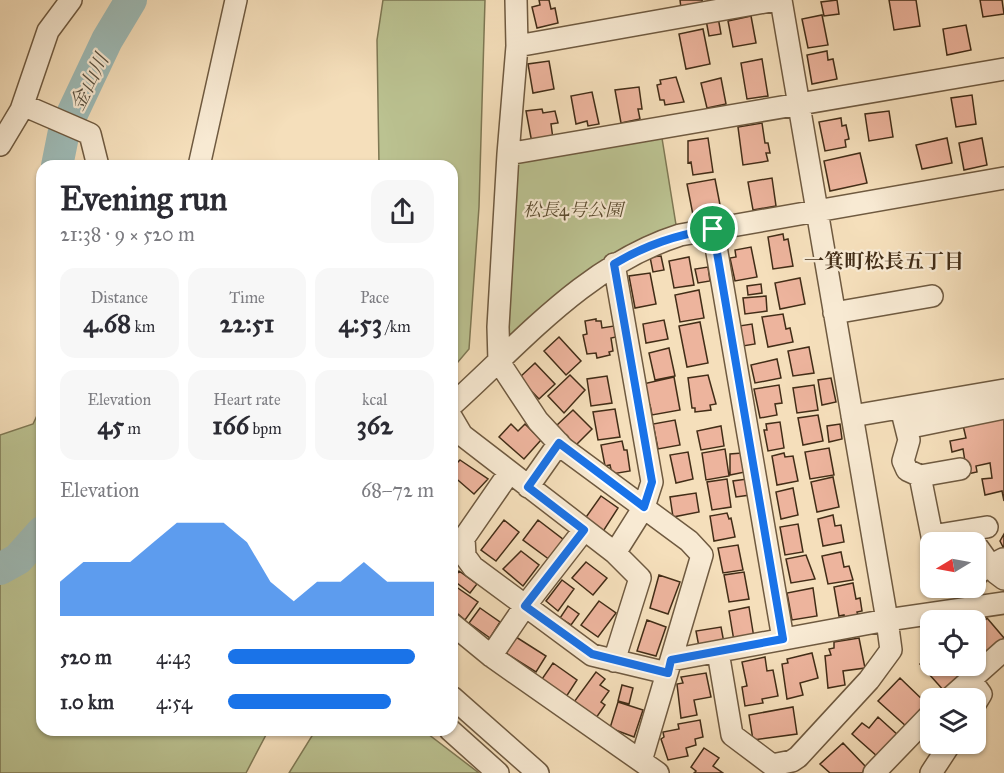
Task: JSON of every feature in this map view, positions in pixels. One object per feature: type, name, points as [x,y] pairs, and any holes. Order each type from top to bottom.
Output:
[{"type":"street","points":[[0,145],[23,105],[48,31],[71,0]]},
{"type":"street","points":[[200,160],[236,0]]},
{"type":"street","points":[[458,629],[491,656],[649,767],[669,667],[702,555],[690,541],[559,443],[538,421],[499,362],[498,327],[517,46],[516,0]]},
{"type":"street","points":[[517,46],[779,0],[891,650],[869,680],[798,757],[782,764],[772,765],[732,735],[718,652]]},
{"type":"street","points":[[508,153],[1004,69]]},
{"type":"street","points":[[23,105],[90,134],[96,160]]},
{"type":"street","points":[[458,400],[583,285],[647,245],[680,235],[1004,178]]},
{"type":"street","points":[[713,229],[783,639]]},
{"type":"street","points":[[614,264],[652,482],[644,507],[615,553]]},
{"type":"street","points":[[834,313],[932,296]]},
{"type":"street","points":[[904,418],[1004,390]]},
{"type":"street","points":[[852,416],[904,418],[1004,408]]},
{"type":"street","points":[[904,418],[909,440],[903,461],[907,470],[920,476],[960,469]]},
{"type":"street","points":[[458,436],[615,553],[640,578],[614,661]]},
{"type":"street","points":[[528,487],[559,443]]},
{"type":"street","points":[[509,472],[464,538],[465,556],[473,567],[592,654],[614,661],[669,667],[718,652],[887,620],[975,598],[1004,603]]},
{"type":"street","points":[[920,476],[932,536],[976,529],[993,570]]},
{"type":"street","points":[[491,656],[525,606],[584,530]]},
{"type":"street","points":[[962,688],[1004,650]]},
{"type":"street","points":[[971,680],[977,688]]},
{"type":"street","points":[[458,702],[538,773]]},
{"type":"street","points":[[874,773],[920,725]]},
{"type":"street","points":[[457,736],[498,773]]},
{"type":"street","points":[[932,773],[944,754]]},
{"type":"green space","points":[[383,0],[485,0],[479,207],[469,349],[458,362],[458,160],[379,160],[377,40]]},
{"type":"green space","name":"松長4号公園","points":[[661,132],[677,231],[503,350],[512,158]]},
{"type":"green space","points":[[36,418],[36,736],[265,736],[246,773],[0,773],[0,435],[33,424]]},
{"type":"green space","points":[[312,736],[431,736],[479,773],[289,773]]},
{"type":"building","points":[[539,0],[549,0],[551,9],[555,8],[558,23],[537,28],[532,7],[540,5]]},
{"type":"building","points":[[680,0],[702,0],[703,4],[681,8]]},
{"type":"building","points":[[837,0],[839,14],[824,16],[821,2]]},
{"type":"building","points":[[889,0],[916,0],[920,26],[894,30]]},
{"type":"building","points":[[980,0],[1002,0],[1004,14],[983,17]]},
{"type":"building","points":[[822,15],[828,45],[808,48],[802,19]]},
{"type":"building","points":[[751,16],[756,43],[733,47],[728,21]]},
{"type":"building","points":[[718,17],[721,34],[709,36],[706,20]]},
{"type":"building","points":[[966,25],[971,50],[947,55],[943,29]]},
{"type":"building","points":[[703,29],[710,64],[686,69],[679,34]]},
{"type":"building","points":[[827,51],[828,60],[833,59],[837,79],[812,84],[807,55]]},
{"type":"building","points":[[762,59],[768,96],[747,99],[741,63]]},
{"type":"building","points":[[549,61],[554,89],[533,93],[528,64]]},
{"type":"building","points":[[676,77],[684,102],[665,105],[664,100],[660,100],[657,85],[661,84],[660,80]]},
{"type":"building","points":[[721,78],[726,104],[707,108],[701,83]]},
{"type":"building","points":[[639,87],[642,109],[638,109],[640,119],[621,123],[615,90]]},
{"type":"building","points":[[592,92],[599,124],[588,126],[587,121],[576,124],[571,96]]},
{"type":"building","points":[[972,95],[976,124],[956,127],[951,98]]},
{"type":"building","points":[[542,109],[543,113],[555,111],[558,123],[551,124],[553,139],[532,143],[526,111]]},
{"type":"building","points":[[889,111],[893,137],[869,141],[865,114]]},
{"type":"building","points":[[841,118],[842,126],[846,125],[849,139],[845,140],[846,147],[825,151],[819,122]]},
{"type":"building","points":[[762,123],[765,143],[768,143],[770,153],[766,153],[768,161],[743,165],[738,127]]},
{"type":"building","points":[[708,138],[713,172],[693,175],[691,162],[688,163],[688,141]]},
{"type":"building","points":[[947,138],[952,163],[922,169],[916,145]]},
{"type":"building","points":[[982,138],[987,165],[964,170],[959,143]]},
{"type":"building","points":[[860,153],[867,183],[830,191],[824,161]]},
{"type":"building","points":[[772,178],[776,206],[753,210],[748,182]]},
{"type":"building","points":[[715,179],[721,210],[693,215],[687,184]]},
{"type":"building","points":[[783,234],[784,240],[788,239],[793,266],[773,269],[768,237]]},
{"type":"building","points":[[751,247],[757,277],[735,281],[730,258],[736,257],[735,250]]},
{"type":"building","points":[[661,256],[664,270],[653,272],[650,257]]},
{"type":"building","points":[[689,257],[694,285],[674,288],[669,261]]},
{"type":"building","points":[[708,267],[710,281],[698,283],[695,269]]},
{"type":"building","points":[[650,273],[656,304],[635,308],[629,276]]},
{"type":"building","points":[[800,278],[805,304],[780,309],[775,283]]},
{"type":"building","points":[[761,284],[762,293],[748,295],[747,286]]},
{"type":"building","points":[[699,290],[704,318],[680,322],[675,295]]},
{"type":"building","points":[[766,296],[767,311],[745,314],[743,298]]},
{"type":"building","points":[[783,314],[786,329],[790,328],[793,342],[768,347],[762,317]]},
{"type":"building","points":[[596,319],[596,321],[601,321],[602,328],[614,326],[616,337],[611,338],[613,351],[609,352],[610,355],[597,358],[596,353],[587,354],[583,335],[587,334],[585,321]]},
{"type":"building","points":[[664,320],[668,339],[646,343],[643,324]]},
{"type":"building","points":[[700,322],[708,363],[687,367],[679,326]]},
{"type":"building","points":[[752,324],[755,344],[743,346],[739,326]]},
{"type":"building","points":[[559,337],[581,361],[566,375],[544,351]]},
{"type":"building","points":[[809,347],[814,373],[793,376],[788,351]]},
{"type":"building","points":[[669,348],[675,376],[655,380],[649,353]]},
{"type":"building","points":[[777,359],[781,378],[755,383],[751,365]]},
{"type":"building","points":[[535,363],[555,384],[539,399],[519,378]]},
{"type":"building","points":[[570,375],[585,390],[564,413],[548,396]]},
{"type":"building","points":[[708,375],[716,404],[710,405],[711,410],[695,412],[695,408],[692,408],[688,378]]},
{"type":"building","points":[[607,376],[612,403],[591,406],[587,379]]},
{"type":"building","points":[[674,377],[680,410],[652,415],[650,405],[646,406],[643,384]]},
{"type":"building","points":[[831,378],[836,402],[822,405],[818,380]]},
{"type":"building","points":[[779,385],[782,403],[775,404],[777,415],[760,418],[754,389]]},
{"type":"building","points":[[814,385],[818,410],[797,413],[793,388]]},
{"type":"building","points":[[615,409],[620,437],[598,440],[593,412]]},
{"type":"building","points":[[573,410],[592,429],[576,445],[556,426]]},
{"type":"building","points":[[1004,414],[1004,501],[1002,491],[985,495],[982,479],[992,478],[990,463],[976,466],[977,472],[967,474],[963,449],[952,452],[950,441],[966,438],[962,421]]},
{"type":"building","points":[[818,415],[823,441],[803,445],[798,418]]},
{"type":"building","points":[[675,420],[680,445],[658,449],[653,424]]},
{"type":"building","points":[[780,422],[784,448],[768,451],[764,430],[767,430],[766,424]]},
{"type":"building","points":[[511,424],[518,431],[525,424],[541,440],[524,459],[499,437]]},
{"type":"building","points":[[840,424],[842,439],[829,442],[827,426]]},
{"type":"building","points":[[721,426],[724,446],[701,450],[697,431]]},
{"type":"building","points":[[622,441],[624,450],[627,450],[630,471],[612,474],[610,465],[605,466],[601,445]]},
{"type":"building","points":[[829,448],[834,475],[810,479],[805,452]]},
{"type":"building","points":[[725,449],[729,476],[706,480],[702,453]]},
{"type":"building","points":[[688,452],[693,479],[676,483],[670,455]]},
{"type":"building","points":[[742,453],[745,472],[730,475],[730,454]]},
{"type":"building","points":[[784,453],[785,457],[793,456],[798,481],[777,485],[772,456]]},
{"type":"building","points":[[460,460],[488,479],[474,494],[458,480]]},
{"type":"building","points":[[833,477],[839,507],[817,512],[811,482]]},
{"type":"building","points":[[727,479],[731,507],[712,510],[707,482]]},
{"type":"building","points":[[747,479],[750,495],[736,497],[733,481]]},
{"type":"building","points":[[793,488],[798,515],[781,519],[776,492]]},
{"type":"building","points":[[696,493],[699,512],[673,517],[670,497]]},
{"type":"building","points":[[601,496],[618,508],[602,533],[584,520]]},
{"type":"building","points":[[727,513],[729,519],[731,518],[735,537],[714,541],[710,516]]},
{"type":"building","points":[[833,515],[835,526],[841,525],[844,542],[823,546],[818,519]]},
{"type":"building","points":[[504,520],[519,532],[496,561],[481,550]]},
{"type":"building","points":[[538,520],[564,540],[550,560],[523,540]]},
{"type":"building","points":[[798,524],[803,552],[785,555],[780,527]]},
{"type":"building","points":[[1004,534],[1004,549],[1000,541]]},
{"type":"building","points":[[738,545],[743,570],[723,573],[718,548]]},
{"type":"building","points":[[521,551],[539,565],[523,586],[503,569]]},
{"type":"building","points":[[841,552],[844,567],[849,566],[853,580],[828,584],[822,556]]},
{"type":"building","points":[[806,555],[815,579],[791,583],[786,559]]},
{"type":"building","points":[[586,562],[607,578],[593,595],[572,578]]},
{"type":"building","points":[[459,571],[477,584],[470,593],[458,584]]},
{"type":"building","points":[[744,572],[749,599],[729,602],[724,575]]},
{"type":"building","points":[[659,575],[680,582],[668,614],[650,608]]},
{"type":"building","points":[[562,580],[574,589],[558,611],[546,601]]},
{"type":"building","points":[[853,583],[856,599],[860,598],[862,611],[857,612],[859,618],[845,621],[844,615],[839,616],[834,587]]},
{"type":"building","points":[[458,588],[478,602],[465,620],[458,614]]},
{"type":"building","points":[[813,588],[817,616],[792,620],[787,593]]},
{"type":"building","points":[[599,601],[616,613],[598,637],[581,625]]},
{"type":"building","points":[[568,606],[579,614],[571,625],[560,618]]},
{"type":"building","points":[[749,607],[754,638],[734,641],[729,611]]},
{"type":"building","points":[[480,608],[500,622],[490,638],[469,623]]},
{"type":"building","points":[[986,619],[1004,638],[986,655]]},
{"type":"building","points":[[647,620],[666,627],[656,656],[637,651]]},
{"type":"building","points":[[721,627],[724,643],[699,647],[696,631]]},
{"type":"building","points":[[516,637],[546,656],[536,672],[506,653]]},
{"type":"building","points":[[859,638],[865,668],[843,671],[845,685],[828,688],[825,656],[831,655],[829,649],[834,648],[834,642]]},
{"type":"building","points":[[812,653],[818,678],[800,683],[803,695],[787,699],[782,664],[788,663],[787,659]]},
{"type":"building","points":[[765,657],[767,671],[773,670],[778,696],[762,699],[763,703],[745,706],[742,687],[747,686],[742,662]]},
{"type":"building","points":[[553,663],[577,680],[566,697],[542,679]]},
{"type":"building","points":[[596,672],[605,679],[600,685],[609,691],[601,702],[605,705],[596,718],[574,702]]},
{"type":"building","points":[[706,673],[711,697],[694,700],[697,715],[681,718],[677,684],[683,683],[681,677]]},
{"type":"building","points":[[931,676],[964,676],[950,688],[941,688]]},
{"type":"building","points":[[900,678],[920,697],[920,713],[907,727],[878,701]]},
{"type":"building","points":[[622,685],[633,688],[629,704],[618,701]]},
{"type":"building","points":[[618,702],[643,710],[634,737],[610,728]]},
{"type":"building","points":[[793,707],[797,734],[753,740],[749,715]]},
{"type":"building","points":[[878,717],[899,736],[878,757],[852,734],[862,723],[869,728]]},
{"type":"building","points":[[700,720],[703,737],[695,739],[696,745],[686,748],[688,756],[668,760],[661,739],[664,737],[663,732],[679,729],[678,724]]},
{"type":"building","points":[[843,743],[867,768],[862,773],[830,773],[820,764]]},
{"type":"building","points":[[704,748],[719,758],[713,766],[723,773],[694,773],[696,771],[691,767]]},
{"type":"waterway","name":"金山川","points":[[58,160],[64,131],[107,40],[131,0]]},
{"type":"waterway","name":"金山川","points":[[0,569],[18,559],[36,539]]},
{"type":"district","name":"一箕町松長五丁目","points":[[884,261]]},
{"type":"route","points":[[713,229],[783,639],[671,660],[668,673],[592,654],[525,606],[584,530],[528,487],[559,443],[644,507],[652,482],[614,264],[647,245],[680,235],[713,229]]}]
